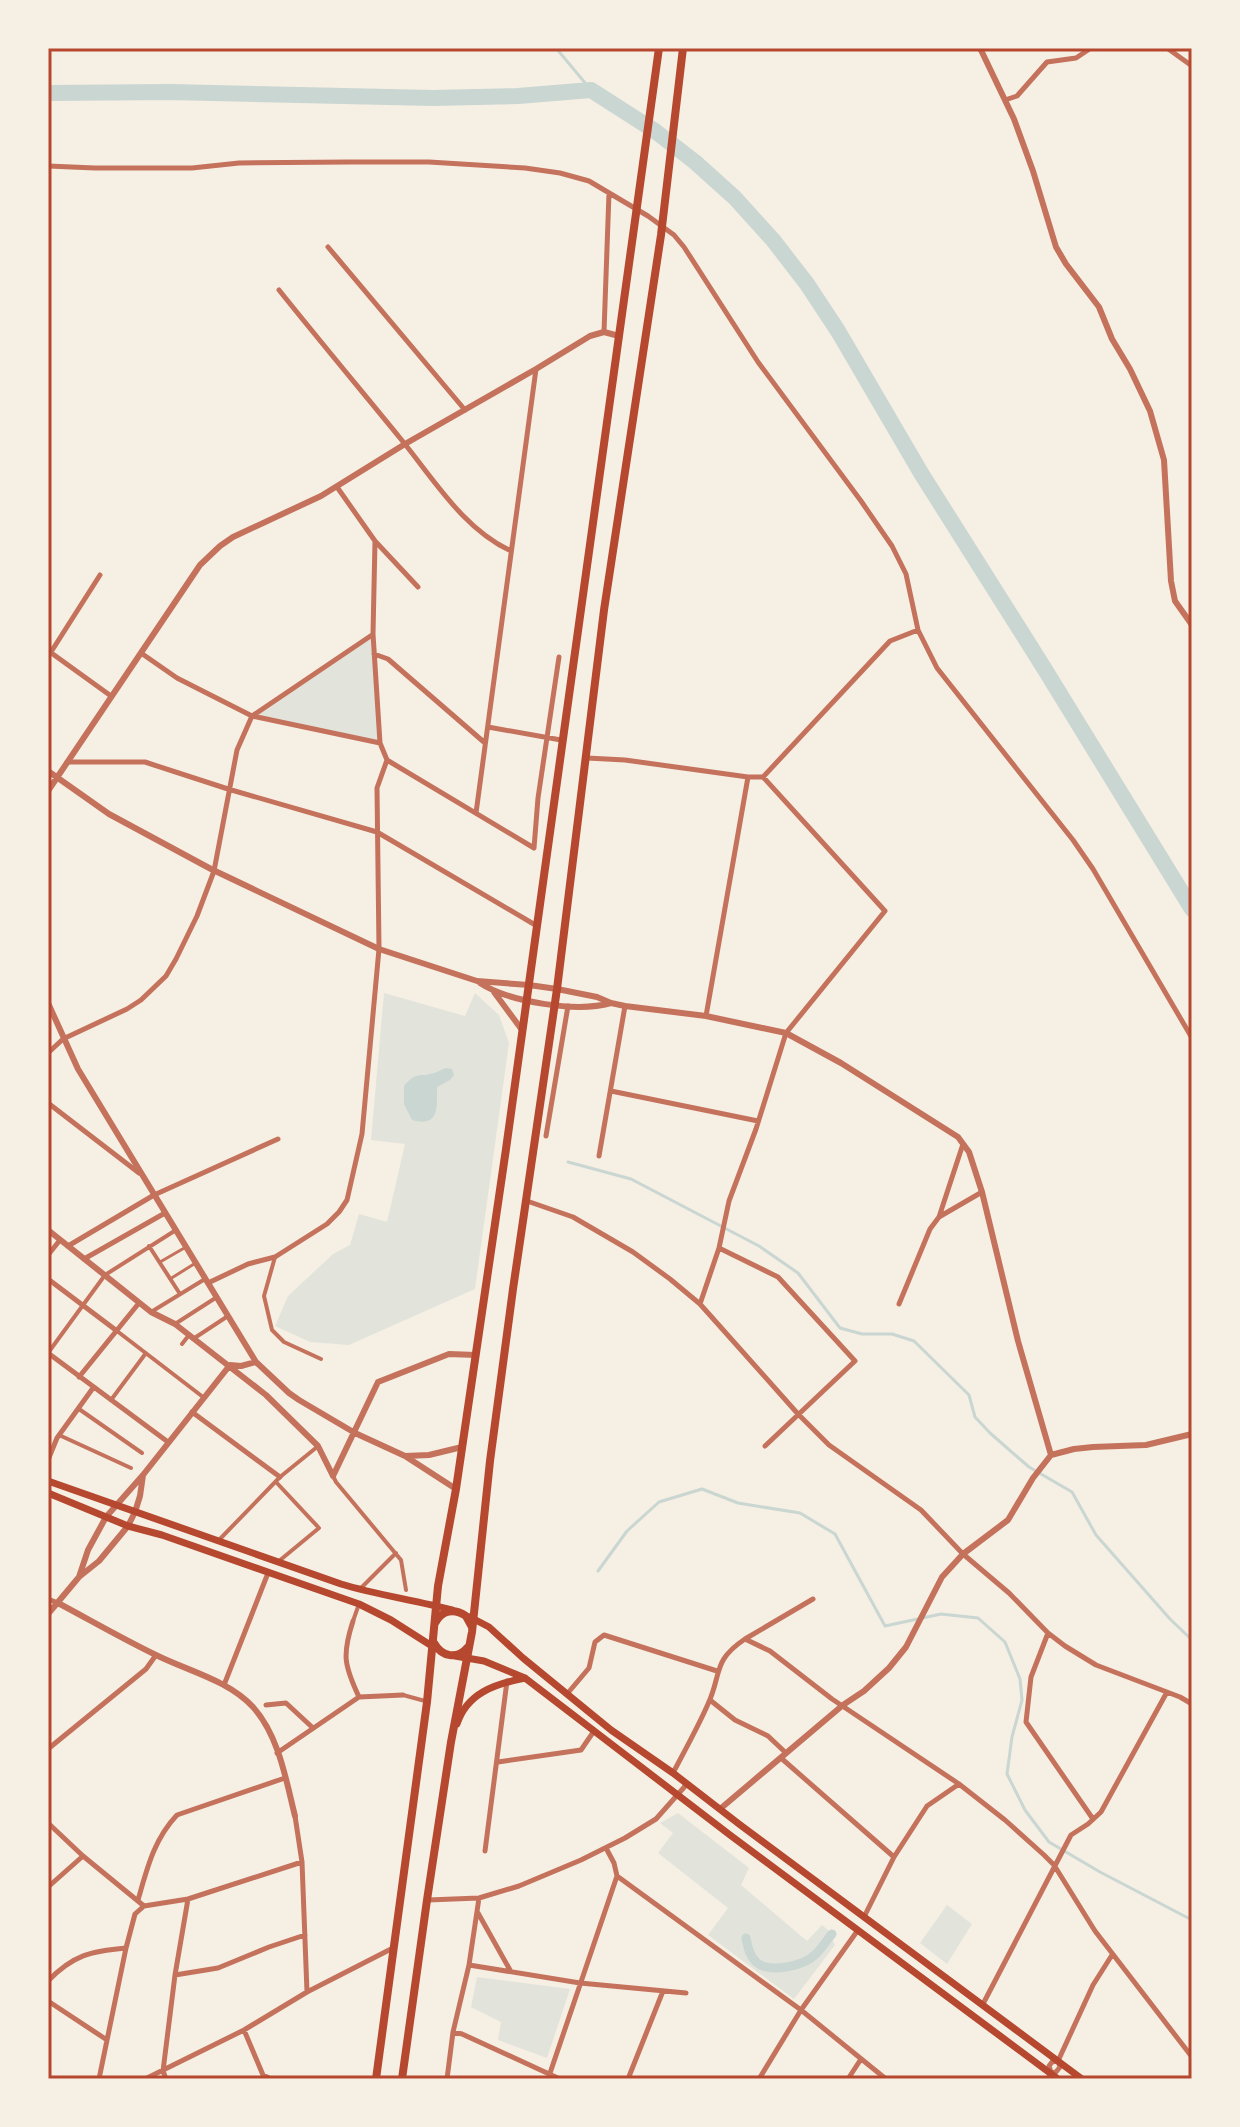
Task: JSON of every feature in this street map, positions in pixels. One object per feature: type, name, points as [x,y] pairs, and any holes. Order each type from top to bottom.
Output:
[{"type":"highway","points":[[376,2079],[435,1645],[435,1605],[456,1489],[538,926],[561,740],[659,48]]},
{"type":"highway","points":[[402,2079],[451,1742],[472,1632],[488,1475],[555,1005],[604,610],[661,235],[683,48]]},
{"type":"highway","points":[[435,1625],[442,1614],[457,1611],[470,1620],[472,1632]]},
{"type":"highway","points":[[435,1645],[443,1654],[455,1656],[469,1645]]},
{"type":"main road","points":[[48,1481],[359,1589],[457,1611],[489,1627],[611,1730],[1082,2079]]},
{"type":"main road","points":[[48,1493],[128,1526],[359,1604],[435,1645]]},
{"type":"main road","points":[[455,1656],[484,1661],[525,1678],[1049,2076],[1058,2079]]},
{"type":"main road","points":[[451,1742],[464,1708],[484,1691],[507,1681],[525,1678]]},
{"type":"street","points":[[980,48],[1033,171],[1056,247],[1099,307],[1112,339],[1150,411],[1164,460],[1171,581],[1175,601],[1192,625]]},
{"type":"street","points":[[1005,100],[1017,96],[1047,62],[1076,58],[1091,48]]},
{"type":"street","points":[[1167,48],[1192,66]]},
{"type":"street","points":[[48,166],[178,168],[239,163],[429,162],[525,168],[589,181],[664,226],[684,247],[758,362],[892,546],[906,574],[918,630],[937,668],[1054,814],[1093,869],[1192,1038]]},
{"type":"street","points":[[604,332],[609,192]]},
{"type":"street","points":[[328,247],[465,410]]},
{"type":"street","points":[[279,290],[465,517],[492,541],[512,551]]},
{"type":"street","points":[[48,791],[200,565],[220,546],[337,487],[590,336],[604,332],[619,336]]},
{"type":"street","points":[[476,813],[536,369]]},
{"type":"street","points":[[337,487],[375,541],[418,587]]},
{"type":"street","points":[[375,541],[374,654],[380,743],[387,760],[534,848],[559,657]]},
{"type":"street","points":[[100,575],[50,651],[111,696]]},
{"type":"street","points":[[587,758],[763,777],[890,641],[918,630]]},
{"type":"street","points":[[48,1053],[63,1039],[141,1000],[166,976],[197,916],[214,871],[237,750],[252,716],[373,634]]},
{"type":"street","points":[[141,653],[177,678],[252,716],[380,743]]},
{"type":"street","points":[[374,654],[388,659],[486,743]]},
{"type":"street","points":[[488,727],[561,740]]},
{"type":"street","points":[[151,1312],[207,1281],[275,1257],[327,1224],[347,1200],[362,1134],[379,949],[377,788],[387,760]]},
{"type":"street","points":[[67,762],[145,762],[377,832],[538,926]]},
{"type":"street","points":[[48,771],[109,814],[214,871],[379,949],[477,981],[557,989],[625,1006],[706,1016],[786,1033],[841,1063],[949,1131],[964,1143],[974,1165],[1018,1341],[1051,1455]]},
{"type":"street","points":[[706,1016],[748,777]]},
{"type":"street","points":[[700,1304],[719,1248],[728,1206],[786,1033],[885,911],[763,777]]},
{"type":"street","points":[[477,981],[494,992],[526,1001],[595,1008],[611,1003]]},
{"type":"street","points":[[494,992],[522,1030]]},
{"type":"street","points":[[48,1003],[78,1069],[256,1362],[289,1393],[355,1433],[405,1456],[456,1489]]},
{"type":"street","points":[[546,1136],[568,1006]]},
{"type":"street","points":[[599,1156],[625,1006]]},
{"type":"street","points":[[611,1091],[758,1121]]},
{"type":"street","points":[[48,1103],[143,1176]]},
{"type":"street","points":[[68,1246],[154,1195],[278,1139]]},
{"type":"street","points":[[899,1304],[930,1229],[939,1217],[964,1143]]},
{"type":"street","points":[[939,1217],[982,1192]]},
{"type":"street","points":[[526,1201],[573,1217],[633,1252],[670,1279],[700,1304],[829,1445],[921,1510],[963,1554],[1065,1646],[1096,1665],[1192,1704]]},
{"type":"street","points":[[84,1259],[165,1213]]},
{"type":"street","points":[[48,1230],[151,1312],[175,1324],[230,1365],[318,1446],[333,1476],[401,1560],[406,1590]]},
{"type":"street","points":[[168,1442],[48,1353],[105,1275],[176,1230]]},
{"type":"street","points":[[48,1255],[60,1240]]},
{"type":"street","points":[[149,1246],[180,1294]]},
{"type":"street","points":[[719,1248],[778,1277],[855,1361],[765,1446]]},
{"type":"street","points":[[275,1257],[264,1296],[272,1330],[284,1342],[321,1359]]},
{"type":"street","points":[[48,1279],[203,1397]]},
{"type":"street","points":[[175,1324],[217,1297]]},
{"type":"street","points":[[79,1377],[139,1303]]},
{"type":"street","points":[[182,1344],[228,1316]]},
{"type":"street","points":[[111,1400],[146,1353]]},
{"type":"street","points":[[333,1476],[378,1382],[449,1354],[476,1355]]},
{"type":"street","points":[[230,1365],[256,1362]]},
{"type":"street","points":[[79,1577],[88,1550],[115,1504],[143,1475],[230,1365]]},
{"type":"street","points":[[48,1460],[59,1435],[93,1388]]},
{"type":"street","points":[[78,1408],[142,1453]]},
{"type":"street","points":[[192,1412],[278,1479],[319,1528],[279,1561]]},
{"type":"street","points":[[720,1809],[843,1705],[864,1691],[897,1657],[906,1647],[942,1577],[963,1554],[1008,1520],[1051,1455],[1093,1447],[1146,1445],[1192,1434]]},
{"type":"street","points":[[59,1435],[131,1468]]},
{"type":"street","points":[[217,1541],[278,1479],[318,1446]]},
{"type":"street","points":[[405,1456],[429,1455],[462,1447]]},
{"type":"street","points":[[48,1614],[128,1526],[140,1496],[143,1475]]},
{"type":"street","points":[[359,1589],[396,1553]]},
{"type":"street","points":[[224,1685],[269,1572]]},
{"type":"street","points":[[48,1599],[156,1655],[224,1685],[260,1716],[277,1753],[295,1816],[302,1862],[307,1992]]},
{"type":"street","points":[[673,1773],[710,1700],[717,1671],[733,1646],[813,1599]]},
{"type":"street","points":[[359,1604],[345,1651],[347,1671],[359,1697]]},
{"type":"street","points":[[1048,1633],[1031,1677],[1026,1722],[1093,1819]]},
{"type":"street","points":[[567,1694],[589,1668],[595,1642],[604,1635],[717,1671]]},
{"type":"street","points":[[745,1639],[770,1651],[959,1784],[1005,1820],[1054,1865],[1081,1912],[1192,2057]]},
{"type":"street","points":[[48,1749],[146,1669],[156,1655]]},
{"type":"street","points":[[485,1851],[507,1681]]},
{"type":"street","points":[[983,2004],[1071,1835],[1101,1812],[1167,1692]]},
{"type":"street","points":[[277,1753],[359,1697],[403,1695],[427,1702]]},
{"type":"street","points":[[710,1700],[735,1720],[768,1736],[784,1756],[894,1857]]},
{"type":"street","points":[[266,1705],[286,1703],[313,1728]]},
{"type":"street","points":[[498,1762],[581,1750],[594,1730]]},
{"type":"street","points":[[138,1900],[153,1849],[166,1826],[177,1815],[285,1778]]},
{"type":"street","points":[[427,1900],[479,1898],[519,1886],[606,1848],[656,1819],[687,1784]]},
{"type":"street","points":[[864,1917],[894,1857],[927,1806],[959,1784]]},
{"type":"street","points":[[48,1823],[144,1906]]},
{"type":"street","points":[[549,2076],[617,1876],[606,1848]]},
{"type":"street","points":[[48,1887],[83,1856]]},
{"type":"street","points":[[99,2079],[135,1914],[144,1906],[188,1899],[302,1862]]},
{"type":"street","points":[[617,1876],[801,2010],[886,2079]]},
{"type":"street","points":[[447,2079],[479,1898]]},
{"type":"street","points":[[166,2079],[163,2071],[188,1899]]},
{"type":"street","points":[[477,1911],[511,1971]]},
{"type":"street","points":[[759,2079],[801,2010],[858,1930]]},
{"type":"street","points":[[175,1975],[218,1968],[305,1935]]},
{"type":"street","points":[[48,1981],[78,1957],[98,1950],[126,1948]]},
{"type":"street","points":[[145,2079],[244,2030],[307,1992],[393,1948]]},
{"type":"street","points":[[1049,2076],[1060,2067],[1058,2061],[1093,1985],[1113,1955]]},
{"type":"street","points":[[469,1965],[580,1983],[686,1993]]},
{"type":"street","points":[[628,2079],[663,1991]]},
{"type":"street","points":[[48,2001],[107,2040]]},
{"type":"street","points":[[244,2030],[262,2077],[271,2079]]},
{"type":"street","points":[[453,2032],[560,2079]]},
{"type":"street","points":[[848,2079],[861,2059]]},
{"type":"lane","points":[[160,1262],[186,1247]]},
{"type":"lane","points":[[170,1279],[196,1263]]},
{"type":"shaded area","points":[[373,634],[380,743],[252,716]]},
{"type":"shaded area","points":[[384,993],[465,1016],[475,993],[499,1015],[509,1043],[475,1289],[349,1345],[310,1342],[275,1326],[288,1296],[333,1254],[350,1245],[359,1214],[387,1222],[405,1144],[371,1140]]},
{"type":"shaded area","points":[[452,1069],[454,1075],[437,1087],[435,1114],[428,1121],[412,1120],[404,1104],[404,1086],[415,1076]]},
{"type":"shaded area","points":[[678,1813],[749,1868],[741,1885],[807,1941],[822,1925],[829,1931],[835,1945],[794,1999],[708,1935],[728,1908],[658,1853],[673,1833],[660,1823]]},
{"type":"shaded area","points":[[947,1905],[972,1924],[947,1964],[920,1943]]},
{"type":"shaded area","points":[[477,1977],[570,1989],[547,2058],[498,2040],[501,2022],[471,2007]]},
{"type":"waterway","points":[[556,48],[591,90]]},
{"type":"waterway","points":[[48,93],[170,92],[433,98],[591,90],[655,131],[735,198],[807,284],[1192,909]]},
{"type":"waterway","points":[[568,1162],[631,1179],[759,1246],[798,1273],[840,1328],[862,1334],[892,1334],[914,1341],[969,1395],[975,1417],[990,1433],[1029,1467],[1072,1492],[1096,1535],[1192,1640]]},
{"type":"waterway","points":[[598,1571],[627,1531],[659,1502],[702,1489],[738,1503],[800,1513],[835,1534],[885,1626],[941,1614],[978,1618],[1005,1642],[1020,1679],[1022,1700],[1012,1737],[1007,1774],[1025,1810],[1049,1842],[1192,1920]]},
{"type":"waterway","points":[[746,1938],[750,1954],[756,1962],[778,1968],[811,1958],[832,1934]]}]
